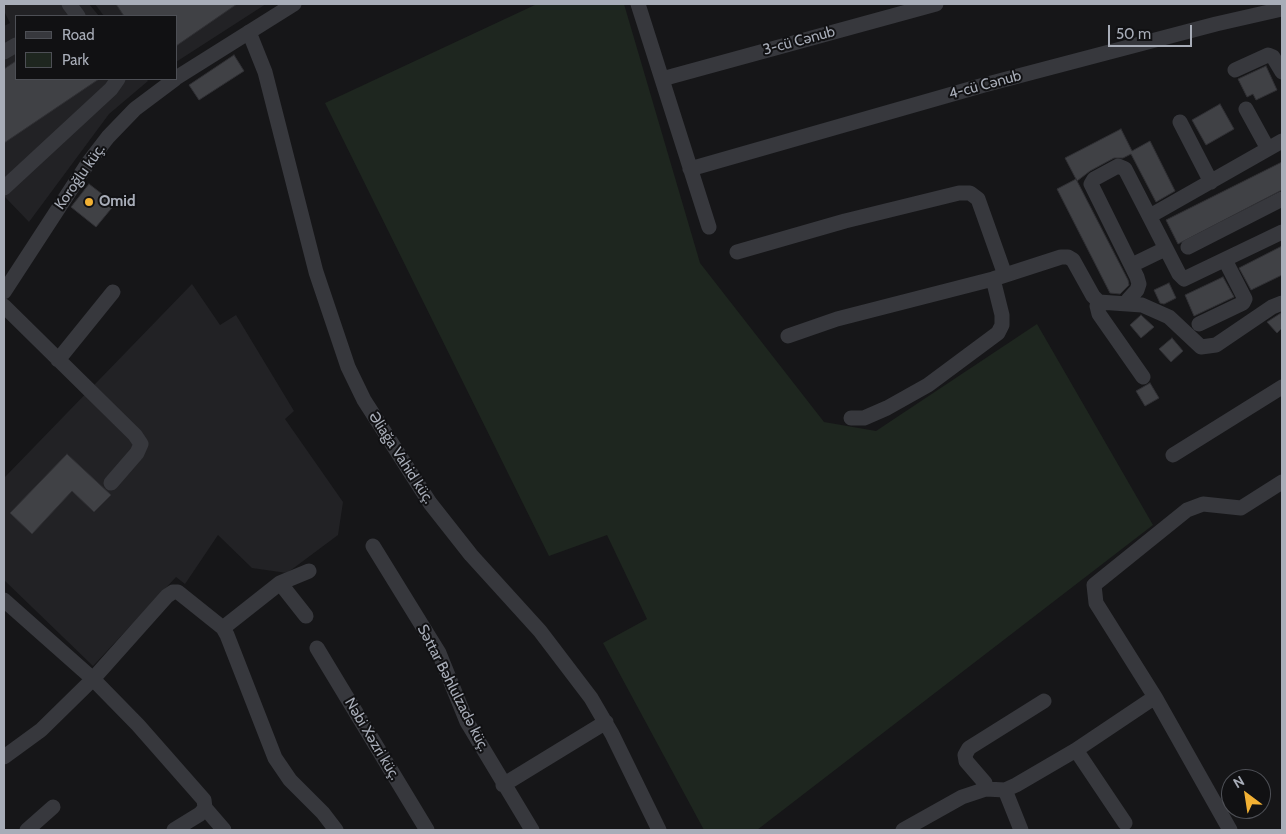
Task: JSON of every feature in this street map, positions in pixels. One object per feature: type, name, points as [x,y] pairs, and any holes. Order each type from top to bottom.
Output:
[{"type":"street","name":"Koroğlu küç.","points":[[178,77],[294,4]]},
{"type":"street","points":[[638,4],[709,227]]},
{"type":"street","name":"3-cü Cənub","points":[[662,79],[936,4]]},
{"type":"street","name":"4-cü Cənub","points":[[690,170],[994,83],[1216,24],[1282,9]]},
{"type":"street","name":"Əliağa Vahid küç.","points":[[249,32],[265,72],[316,272],[348,367],[364,400],[430,503],[471,555],[572,669],[606,722],[659,830]]},
{"type":"street","points":[[4,52],[15,45]]},
{"type":"street","points":[[1235,70],[1268,55],[1273,57],[1282,72]]},
{"type":"street","points":[[4,188],[111,89],[117,80]]},
{"type":"street","name":"Koroğlu küç.","points":[[4,292],[88,163],[108,137],[135,109],[173,80]]},
{"type":"street","points":[[1246,109],[1268,149]]},
{"type":"street","points":[[1180,122],[1211,182]]},
{"type":"street","points":[[1150,216],[1282,141]]},
{"type":"street","points":[[1128,300],[1137,290],[1139,284],[1132,266],[1092,190],[1091,184],[1094,179],[1122,166],[1150,216],[1178,274],[1184,279],[1282,232]]},
{"type":"street","points":[[737,252],[845,221],[959,193],[970,193],[978,199],[999,277],[1002,325],[998,333],[928,385],[864,418],[850,418]]},
{"type":"street","points":[[1188,247],[1282,199]]},
{"type":"street","points":[[1132,266],[1166,249]]},
{"type":"street","points":[[788,336],[836,319],[999,277],[1060,257],[1068,257],[1079,269],[1093,296],[1099,302],[1142,305],[1169,317],[1201,347],[1207,348],[1216,345],[1272,307],[1282,303]]},
{"type":"street","points":[[1199,324],[1243,303],[1245,299],[1225,260]]},
{"type":"street","points":[[58,360],[113,292]]},
{"type":"street","points":[[1099,302],[1097,306],[1099,314],[1143,377]]},
{"type":"street","points":[[4,306],[135,434],[141,444],[137,453],[111,483]]},
{"type":"street","points":[[1173,455],[1282,387]]},
{"type":"street","points":[[1230,830],[1155,697],[1096,603],[1094,585],[1187,510],[1203,504],[1240,508],[1282,482]]},
{"type":"street","name":"Səttar Bəhlulzadə küç.","points":[[373,546],[439,653],[467,722],[503,785],[532,830]]},
{"type":"street","points":[[223,628],[280,583],[309,571]]},
{"type":"street","points":[[280,583],[306,616]]},
{"type":"street","points":[[4,757],[41,730],[92,680],[173,592],[178,592],[223,628],[233,647],[275,758],[290,780],[323,813],[336,830]]},
{"type":"street","points":[[4,600],[92,680],[190,782],[204,800],[205,808],[224,830]]},
{"type":"street","name":"Nəbi Xəzri küç.","points":[[317,648],[427,830]]},
{"type":"street","points":[[903,830],[953,801],[986,789],[1005,790],[1076,750],[1155,697]]},
{"type":"street","points":[[986,789],[985,784],[966,761],[965,755],[969,748],[1044,701]]},
{"type":"street","points":[[503,785],[606,722]]},
{"type":"street","points":[[1076,750],[1125,823]]},
{"type":"street","points":[[1005,790],[1021,830]]},
{"type":"street","points":[[27,830],[53,806]]},
{"type":"street","points":[[174,830],[200,814],[205,808]]},
{"type":"shaded area","points":[[4,4],[89,4],[98,15],[15,15],[15,80],[148,81],[109,114],[29,222],[4,196],[4,26],[10,23],[4,11]]},
{"type":"shaded area","points":[[95,4],[266,4],[178,61],[178,15],[103,15]]},
{"type":"shaded area","points":[[192,284],[220,325],[236,315],[294,411],[285,419],[343,502],[338,535],[287,573],[252,568],[218,535],[185,584],[176,577],[93,666],[4,580],[4,478]]},
{"type":"green space","points":[[537,4],[624,4],[700,263],[824,422],[876,431],[1037,324],[1153,525],[757,830],[704,830],[603,643],[647,619],[607,535],[549,556],[325,103]]},
{"type":"building","points":[[116,4],[237,4],[178,45],[178,15],[123,15]]},
{"type":"building","points":[[234,55],[244,71],[199,100],[189,85]]},
{"type":"building","points":[[15,62],[15,80],[98,80],[4,143],[4,69]]},
{"type":"building","points":[[1266,66],[1277,90],[1256,100],[1253,94],[1247,97],[1238,79]]},
{"type":"building","points":[[1220,104],[1234,129],[1206,145],[1192,120]]},
{"type":"building","points":[[1121,129],[1132,151],[1150,141],[1175,191],[1156,202],[1131,154],[1123,158],[1114,158],[1090,171],[1077,181],[1065,158]]},
{"type":"building","points":[[1282,162],[1282,190],[1178,244],[1166,220]]},
{"type":"building","points":[[1076,179],[1128,280],[1129,285],[1120,294],[1110,293],[1057,189]]},
{"type":"building","points":[[89,184],[115,204],[96,227],[71,207]]},
{"type":"building","points":[[1282,246],[1282,275],[1251,290],[1239,268]]},
{"type":"building","points":[[1223,277],[1234,297],[1194,316],[1185,295]]},
{"type":"building","points":[[1169,283],[1176,298],[1164,304],[1160,303],[1154,290]]},
{"type":"building","points":[[1281,313],[1282,328],[1277,333],[1267,322]]},
{"type":"building","points":[[1141,315],[1154,327],[1141,338],[1130,325]]},
{"type":"building","points":[[1172,338],[1183,351],[1171,362],[1159,349]]},
{"type":"building","points":[[1150,383],[1159,398],[1145,406],[1136,391]]},
{"type":"building","points":[[67,454],[111,495],[94,512],[72,491],[32,534],[10,513]]},
{"type":"place","name":"Omid","points":[[89,202]]}]
